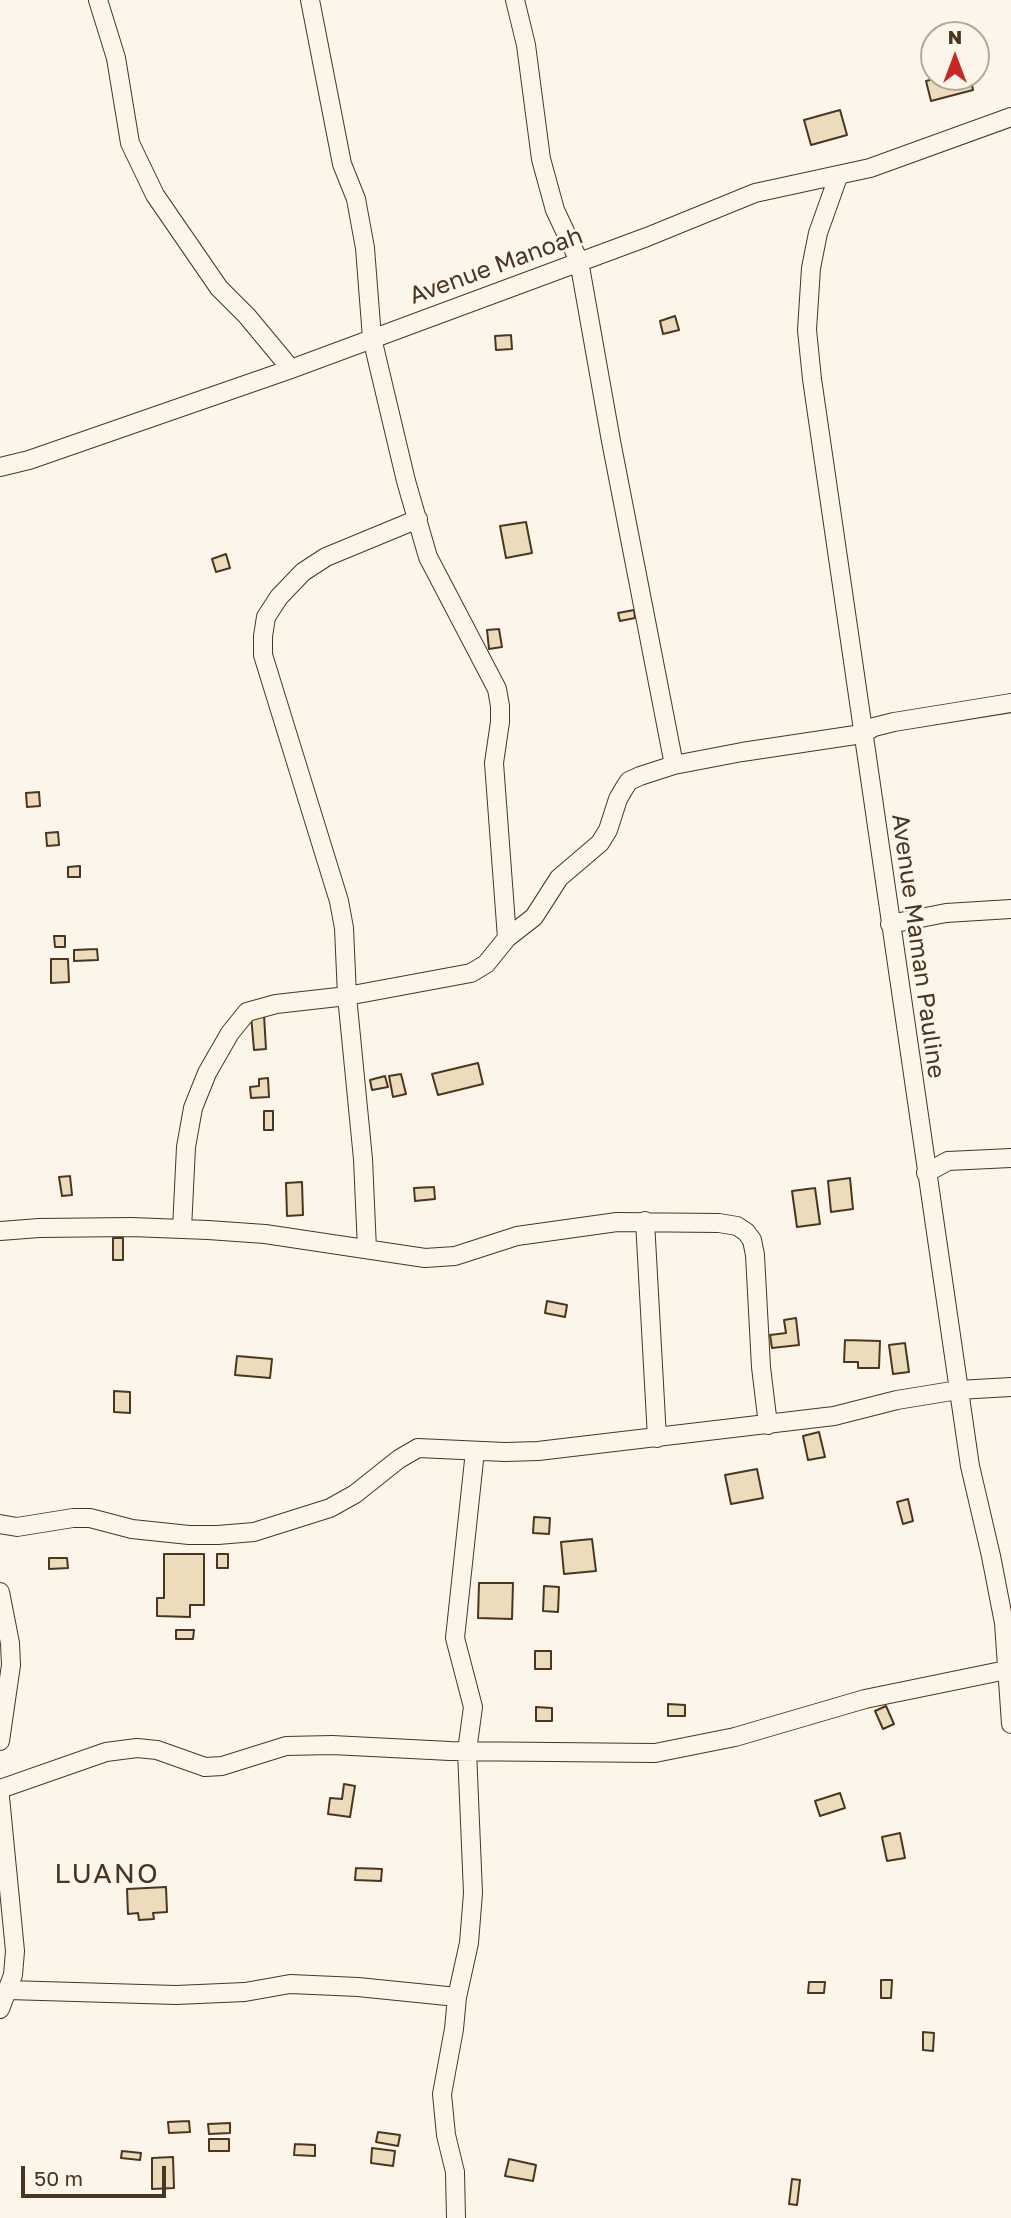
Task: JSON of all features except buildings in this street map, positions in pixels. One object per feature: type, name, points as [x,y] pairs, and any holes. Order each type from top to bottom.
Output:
[{"type":"street","points":[[98,0],[116,58],[130,143],[155,195],[219,288],[247,316],[290,369]]},
{"type":"street","points":[[310,0],[342,164],[356,199],[365,248],[372,338],[406,481],[428,557],[497,689],[500,722],[494,763],[507,938]]},
{"type":"street","points":[[515,0],[526,45],[541,159],[555,210],[579,261],[674,765]]},
{"type":"street","name":"Avenue Manoah","points":[[0,467],[29,460],[290,369],[755,193],[870,168],[1011,117]]},
{"type":"street","name":"Avenue Maman Pauline","points":[[838,177],[818,233],[811,268],[807,330],[811,379],[958,1390],[970,1466],[1000,1594],[1010,1670],[1011,1724]]},
{"type":"street","points":[[367,1249],[363,1159],[347,996],[344,928],[339,901],[263,655],[266,617],[279,597],[303,572],[326,557],[418,519]]},
{"type":"street","points":[[182,1229],[186,1147],[193,1108],[207,1073],[230,1033],[247,1013],[276,1003],[347,996],[471,973],[486,964],[507,938],[534,917],[559,878],[600,843],[608,830],[618,799],[629,781],[674,765],[862,734],[874,727],[894,722],[1011,702]]},
{"type":"street","points":[[890,925],[946,913],[1011,909]]},
{"type":"street","points":[[926,1173],[948,1161],[1011,1158]]},
{"type":"street","points":[[645,1221],[657,1438]]},
{"type":"street","points":[[0,1231],[131,1227],[265,1234],[406,1256],[443,1258],[517,1236],[617,1222],[719,1223],[737,1226],[746,1231],[752,1240],[755,1255],[761,1367],[768,1425]]},
{"type":"street","points":[[0,1524],[17,1527],[90,1518],[132,1529],[189,1535],[254,1532],[330,1508],[355,1494],[399,1459],[418,1448],[538,1451],[768,1425],[834,1416],[897,1400],[958,1390],[1011,1387]]},
{"type":"street","points":[[456,2218],[455,2172],[446,2135],[442,2094],[457,1997],[469,1943],[473,1893],[467,1751],[473,1707],[455,1638],[475,1451]]},
{"type":"street","points":[[0,1594],[10,1643],[11,1665],[0,1741]]},
{"type":"street","points":[[0,1789],[106,1752],[137,1748],[157,1750],[205,1767],[222,1766],[286,1746],[655,1753],[734,1737],[865,1699],[1010,1670]]},
{"type":"street","points":[[0,1797],[15,1951],[13,1975],[0,2009]]},
{"type":"street","points":[[8,1990],[176,1995],[245,1992],[290,1984],[358,1987],[457,1997]]},
{"type":"district","name":"LUANO","points":[[107,1874]]}]
